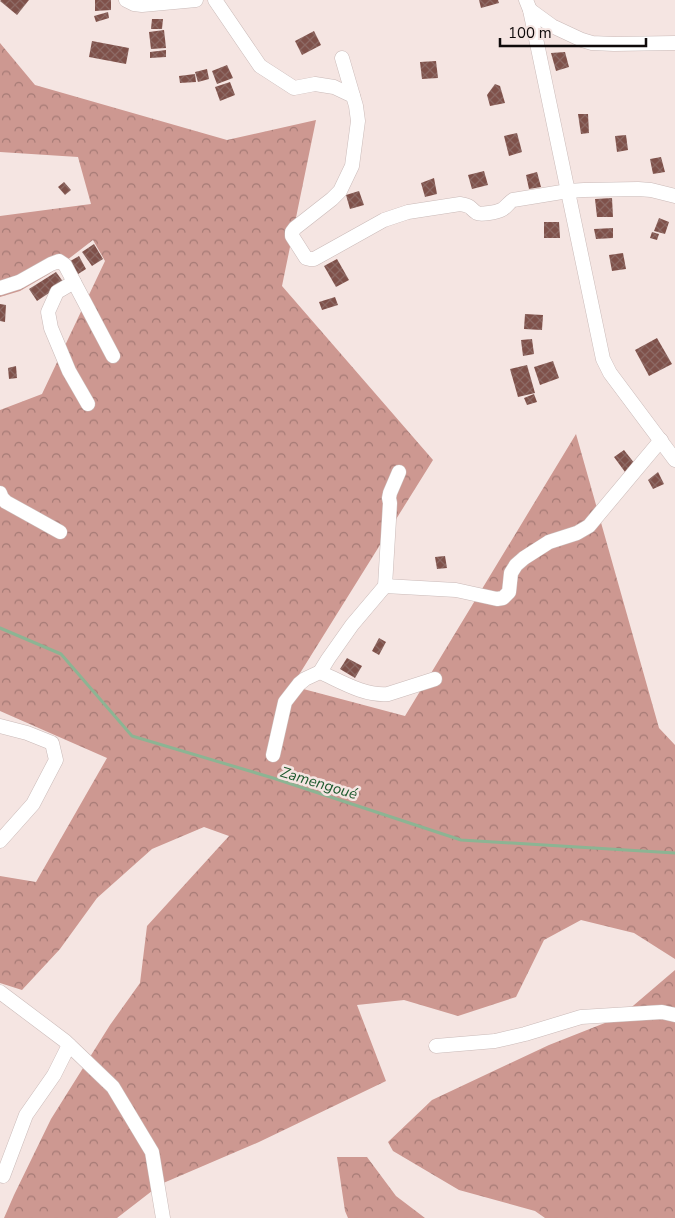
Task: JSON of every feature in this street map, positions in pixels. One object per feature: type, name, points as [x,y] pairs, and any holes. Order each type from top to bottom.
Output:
[{"type":"street","points":[[126,0],[142,5],[196,0]]},
{"type":"street","points":[[215,0],[260,66],[294,88],[315,84],[334,86],[353,96]]},
{"type":"street","points":[[528,5],[552,26],[592,43],[675,43]]},
{"type":"street","points":[[528,5],[603,359],[610,373],[675,460]]},
{"type":"street","points":[[342,58],[358,121],[352,166],[340,191],[292,232],[292,236],[306,258],[314,259],[384,220],[408,212],[460,204],[469,205],[480,214],[500,211],[512,200],[568,191],[638,189],[675,196]]},
{"type":"street","points":[[0,288],[19,282],[58,261],[65,265],[113,356]]},
{"type":"street","points":[[74,282],[57,292],[48,312],[51,328],[69,371],[88,404]]},
{"type":"street","points":[[385,586],[456,590],[503,598],[510,592],[511,573],[516,565],[549,542],[577,533],[589,526],[661,440]]},
{"type":"street","points":[[273,755],[284,702],[305,679],[320,672],[352,625],[385,586],[389,498],[399,472]]},
{"type":"street","points":[[0,493],[6,502],[60,532]]},
{"type":"street","points":[[320,672],[372,694],[388,694],[435,679]]},
{"type":"street","points":[[0,726],[27,733],[52,743],[56,760],[33,804],[0,841]]},
{"type":"street","points":[[0,992],[69,1045],[113,1087],[152,1152],[163,1218]]},
{"type":"street","points":[[436,1046],[495,1041],[581,1017],[662,1012],[675,1015]]},
{"type":"street","points":[[3,1176],[26,1115],[54,1075],[69,1045]]},
{"type":"green space","points":[[0,43],[35,85],[227,140],[316,120],[282,286],[433,460],[292,686],[405,716],[576,434],[659,728],[675,745],[675,959],[634,933],[581,920],[544,940],[516,997],[458,1016],[404,1000],[357,1005],[386,1081],[259,1142],[161,1184],[117,1218],[4,1218],[51,1119],[110,1025],[140,983],[147,926],[229,836],[204,827],[152,849],[97,898],[60,949],[22,990],[0,983],[0,876],[36,882],[107,758],[0,711],[0,410],[42,394],[105,261],[93,240],[49,274],[20,291],[0,297],[0,216],[91,204],[78,157],[0,152]]},
{"type":"green space","points":[[675,970],[675,1218],[545,1218],[535,1211],[459,1190],[393,1151],[388,1142],[432,1100],[549,1045],[620,1017]]},
{"type":"green space","points":[[337,1157],[367,1157],[396,1196],[425,1218],[348,1218],[345,1211]]},
{"type":"building","points":[[1,0],[29,0],[17,15]]},
{"type":"building","points":[[95,0],[111,0],[111,10],[95,11]]},
{"type":"building","points":[[479,0],[498,0],[499,3],[481,8]]},
{"type":"building","points":[[108,12],[109,18],[96,22],[94,16]]},
{"type":"building","points":[[152,19],[163,19],[162,29],[151,29]]},
{"type":"building","points":[[164,30],[166,48],[151,49],[149,32]]},
{"type":"building","points":[[314,31],[321,45],[302,55],[295,41]]},
{"type":"building","points":[[92,41],[129,48],[126,64],[89,57]]},
{"type":"building","points":[[166,50],[166,57],[150,58],[150,52]]},
{"type":"building","points":[[565,52],[569,67],[556,71],[551,53]]},
{"type":"building","points":[[436,61],[438,78],[422,79],[420,62]]},
{"type":"building","points":[[227,65],[233,78],[217,84],[212,71]]},
{"type":"building","points":[[207,69],[209,79],[198,82],[195,72]]},
{"type":"building","points":[[195,74],[196,82],[180,83],[179,76]]},
{"type":"building","points":[[230,82],[235,95],[220,101],[215,87]]},
{"type":"building","points":[[495,84],[500,86],[505,103],[490,106],[487,95]]},
{"type":"building","points":[[578,114],[588,114],[589,133],[581,134]]},
{"type":"building","points":[[517,133],[522,152],[509,156],[504,136]]},
{"type":"building","points":[[626,135],[628,150],[617,152],[615,136]]},
{"type":"building","points":[[661,157],[665,172],[653,174],[650,159]]},
{"type":"building","points":[[484,171],[488,185],[472,189],[468,175]]},
{"type":"building","points":[[537,172],[541,187],[529,189],[526,175]]},
{"type":"building","points":[[434,178],[437,194],[425,197],[421,183]]},
{"type":"building","points":[[64,182],[71,190],[65,195],[58,187]]},
{"type":"building","points":[[359,191],[364,205],[350,209],[346,195]]},
{"type":"building","points":[[612,198],[613,217],[597,217],[595,199]]},
{"type":"building","points":[[659,218],[669,222],[665,234],[654,231]]},
{"type":"building","points":[[544,222],[559,222],[560,238],[544,238]]},
{"type":"building","points":[[613,228],[613,238],[596,239],[594,229]]},
{"type":"building","points":[[652,232],[659,234],[657,240],[650,238]]},
{"type":"building","points":[[94,244],[103,259],[92,266],[82,252]]},
{"type":"building","points":[[623,253],[626,269],[612,271],[609,255]]},
{"type":"building","points":[[79,256],[86,269],[75,276],[67,263]]},
{"type":"building","points":[[337,259],[349,280],[336,287],[324,266]]},
{"type":"building","points":[[56,272],[64,283],[37,301],[29,289]]},
{"type":"building","points":[[335,297],[338,305],[322,310],[319,302]]},
{"type":"building","points":[[0,304],[6,305],[5,322],[0,321]]},
{"type":"building","points":[[525,314],[543,315],[542,330],[524,329]]},
{"type":"building","points":[[657,338],[672,364],[649,376],[635,350]]},
{"type":"building","points":[[532,339],[534,354],[523,356],[521,340]]},
{"type":"building","points":[[553,361],[559,378],[540,385],[534,367]]},
{"type":"building","points":[[527,365],[535,393],[518,397],[510,369]]},
{"type":"building","points":[[16,366],[17,378],[9,379],[8,368]]},
{"type":"building","points":[[534,394],[537,402],[527,405],[524,398]]},
{"type":"building","points":[[624,450],[635,464],[625,472],[614,457]]},
{"type":"building","points":[[658,472],[664,484],[653,489],[648,480]]},
{"type":"building","points":[[445,556],[447,568],[437,569],[435,557]]},
{"type":"building","points":[[379,638],[386,642],[379,655],[372,651]]},
{"type":"building","points":[[347,658],[362,666],[355,678],[340,669]]},
{"type":"waterway","name":"Zamengoué","points":[[0,628],[61,654],[132,736],[273,778],[461,840],[675,853]]}]
